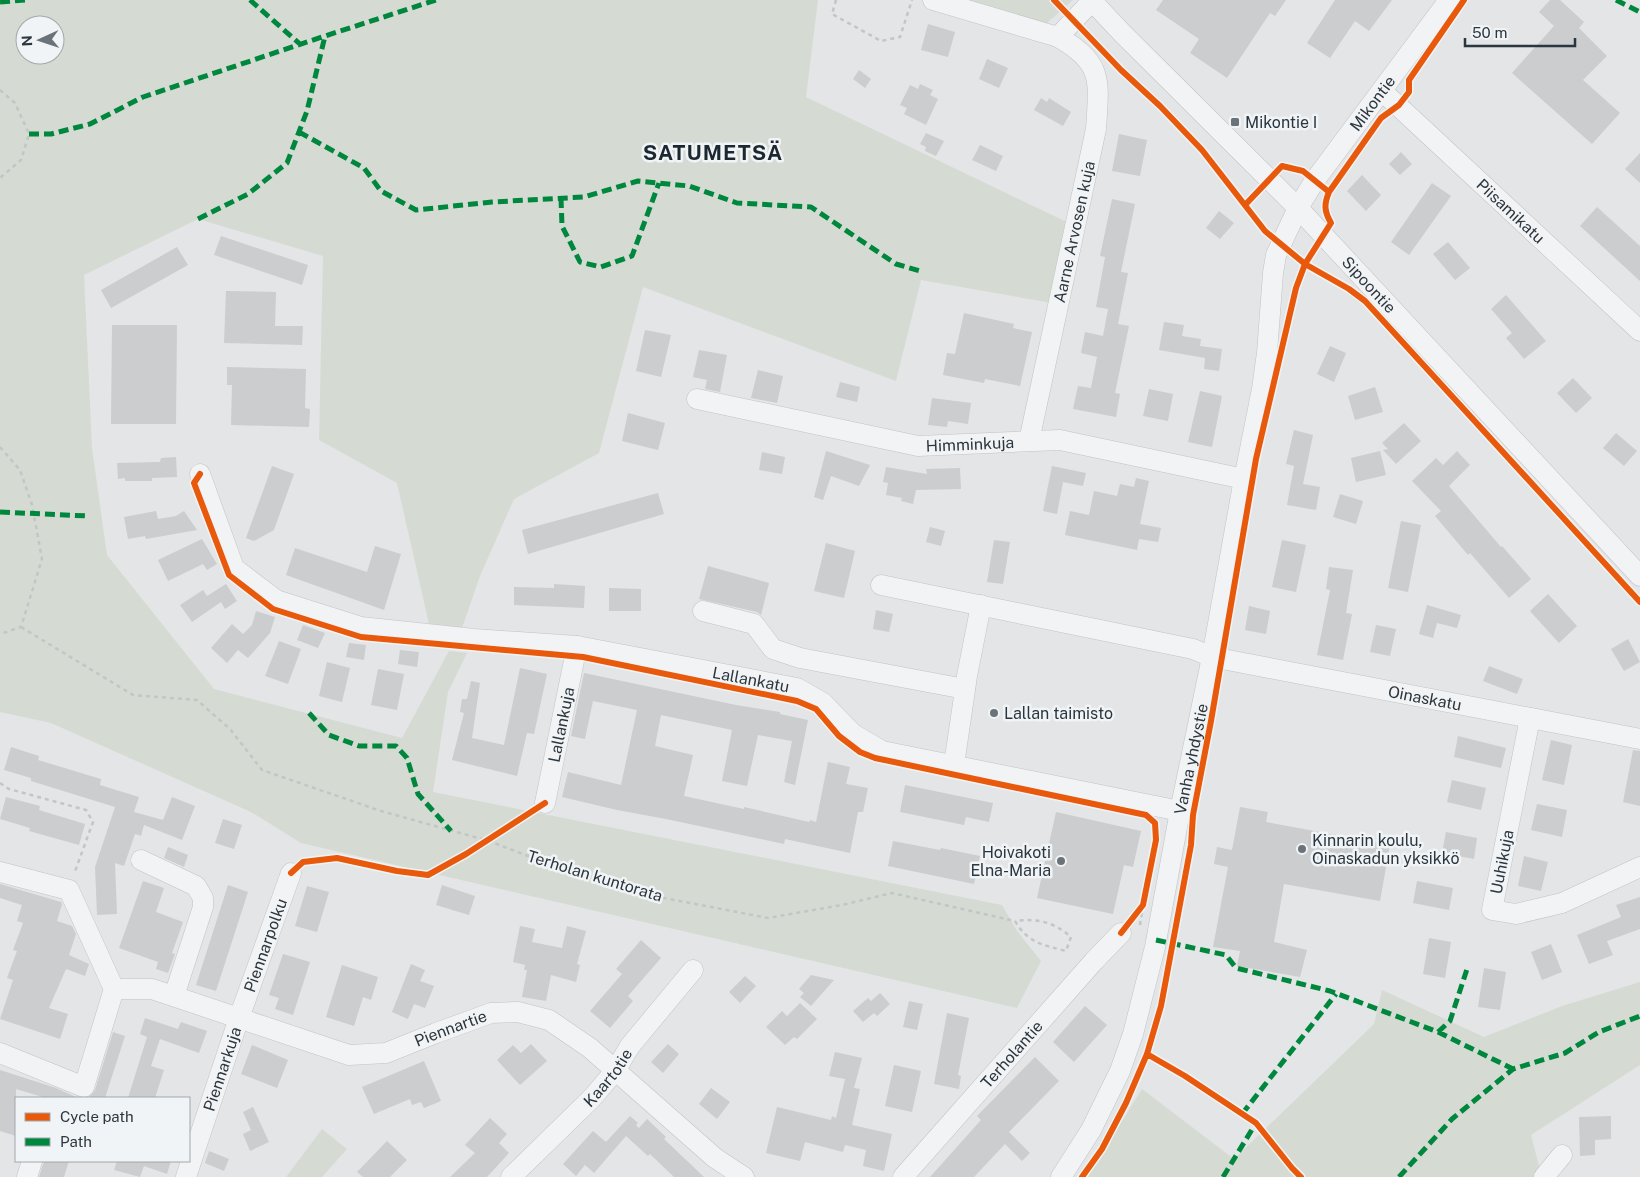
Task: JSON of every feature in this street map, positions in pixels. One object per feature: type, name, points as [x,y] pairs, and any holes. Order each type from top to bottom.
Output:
[{"type":"street","name":"Aarne Arvosen kuja","points":[[933,0],[1058,37],[1076,48],[1092,65],[1098,88],[1096,129],[1029,441]]},
{"type":"street","points":[[1058,37],[1091,1]]},
{"type":"street","name":"Sipoontie","points":[[1091,1],[1298,208],[1640,576]]},
{"type":"street","name":"Mikontie","points":[[1298,208],[1315,180],[1382,91],[1445,2]]},
{"type":"street","name":"Piisamikatu","points":[[1382,91],[1640,331]]},
{"type":"street","name":"Vanha yhdystie","points":[[1061,1177],[1091,1130],[1120,1071],[1133,1034],[1155,947],[1262,389],[1276,255],[1298,208]]},
{"type":"street","name":"Himminkuja","points":[[697,399],[918,446],[1060,440],[1244,479]]},
{"type":"street","name":"Lallankatu","points":[[200,474],[234,568],[276,600],[361,627],[474,639],[577,646],[797,688],[823,703],[853,734],[882,751],[1180,811]]},
{"type":"street","name":"Oinaskatu","points":[[881,585],[1193,648],[1212,657],[1640,739]]},
{"type":"street","points":[[954,765],[965,689],[981,605]]},
{"type":"street","points":[[703,611],[754,624],[773,649],[800,658],[965,689]]},
{"type":"street","name":"Lallankuja","points":[[544,803],[577,646]]},
{"type":"street","name":"Uuhikuja","points":[[1530,718],[1492,910],[1516,914],[1562,903],[1640,867]]},
{"type":"street","points":[[141,860],[196,886],[202,898],[203,907],[174,996]]},
{"type":"street","points":[[0,872],[69,890],[114,989],[81,1092],[0,1053]]},
{"type":"street","name":"Piennarpolku","points":[[239,1018],[291,873]]},
{"type":"street","name":"Terholantie","points":[[903,1177],[1121,933]]},
{"type":"street","name":"Kaartotie","points":[[511,1177],[592,1098],[615,1071],[630,1046],[693,970]]},
{"type":"street","name":"Piennartie","points":[[114,989],[152,989],[349,1055],[386,1053],[436,1032],[491,1013],[518,1012],[549,1020],[590,1048],[715,1158],[744,1177]]},
{"type":"street","name":"Piennarkuja","points":[[186,1177],[239,1018]]},
{"type":"street","points":[[1544,1177],[1562,1155]]},
{"type":"street","points":[[27,1177],[32,1162]]},
{"type":"path","points":[[836,0],[832,14],[881,41],[900,37],[912,0]]},
{"type":"path","points":[[0,90],[15,103],[29,134],[21,160],[0,178]]},
{"type":"path","points":[[0,447],[20,470],[32,505],[42,559],[21,627],[0,634]]},
{"type":"path","points":[[0,783],[9,789],[86,810],[92,822],[69,890]]},
{"type":"path","points":[[480,845],[495,835]]},
{"type":"path","points":[[1140,925],[1145,896]]},
{"type":"path","points":[[1121,933],[1143,905]]},
{"type":"path","points":[[1015,921],[1020,929],[1036,943],[1066,952],[1068,944],[1094,961]]},
{"type":"shaded area","points":[[0,0],[818,0],[806,97],[1075,226],[1058,304],[921,280],[896,381],[643,287],[599,453],[514,499],[480,576],[462,628],[429,624],[397,483],[319,440],[323,256],[198,219],[84,275],[92,448],[107,555],[214,689],[402,738],[449,651],[467,653],[448,692],[433,792],[1002,905],[1017,931],[1041,961],[1017,1008],[301,843],[251,812],[51,723],[0,712]]},
{"type":"shaded area","points":[[933,0],[1073,0],[1038,31]]},
{"type":"shaded area","points":[[1640,982],[1640,1065],[1531,1135],[1540,1170],[1534,1177],[1087,1177],[1142,1089],[1234,1159],[1374,1024],[1382,990],[1484,1037],[1562,1006]]},
{"type":"shaded area","points":[[322,1129],[347,1149],[322,1177],[286,1177]]},
{"type":"building","points":[[1163,0],[1286,0],[1275,16],[1270,13],[1227,78],[1190,53],[1199,39],[1156,10]]},
{"type":"building","points":[[1335,0],[1392,0],[1369,31],[1355,21],[1330,58],[1307,43]]},
{"type":"building","points":[[1550,0],[1560,0],[1584,22],[1579,28],[1607,56],[1583,80],[1620,113],[1592,144],[1512,73],[1554,26],[1539,12]]},
{"type":"building","points":[[928,24],[955,32],[948,57],[921,50]]},
{"type":"building","points":[[987,59],[1008,68],[999,88],[979,79]]},
{"type":"building","points":[[859,70],[871,79],[865,88],[853,79]]},
{"type":"building","points":[[920,84],[933,90],[930,95],[938,99],[926,125],[904,114],[907,108],[900,105],[910,85],[918,89]]},
{"type":"building","points":[[1041,98],[1047,102],[1049,98],[1071,112],[1063,126],[1034,110]]},
{"type":"building","points":[[926,133],[944,141],[936,156],[925,151],[926,147],[920,144]]},
{"type":"building","points":[[1119,134],[1147,140],[1140,176],[1112,171]]},
{"type":"building","points":[[980,145],[1003,156],[996,171],[972,160]]},
{"type":"building","points":[[1401,152],[1412,164],[1400,175],[1389,164]]},
{"type":"building","points":[[1640,153],[1640,183],[1625,169]]},
{"type":"building","points":[[1362,175],[1381,195],[1366,211],[1347,191]]},
{"type":"building","points":[[1432,183],[1451,196],[1409,255],[1391,242]]},
{"type":"building","points":[[1112,199],[1135,204],[1121,272],[1128,273],[1118,324],[1129,326],[1115,393],[1120,394],[1116,417],[1073,409],[1078,386],[1091,388],[1097,357],[1081,353],[1085,332],[1103,336],[1108,309],[1096,307],[1105,257],[1100,256]]},
{"type":"building","points":[[1597,207],[1640,246],[1640,281],[1580,226]]},
{"type":"building","points":[[1219,211],[1234,223],[1220,239],[1206,228]]},
{"type":"building","points":[[221,236],[308,265],[302,285],[214,255]]},
{"type":"building","points":[[1448,242],[1470,268],[1455,280],[1433,254]]},
{"type":"building","points":[[177,247],[188,265],[111,308],[101,290]]},
{"type":"building","points":[[226,291],[276,292],[275,326],[303,326],[302,345],[224,343]]},
{"type":"building","points":[[1506,295],[1546,341],[1524,359],[1506,338],[1512,333],[1491,309]]},
{"type":"building","points":[[964,313],[1014,324],[1013,328],[1032,332],[1020,386],[985,379],[984,383],[943,375],[947,353],[955,354]]},
{"type":"building","points":[[1164,322],[1184,325],[1182,336],[1201,339],[1200,346],[1222,349],[1219,371],[1204,369],[1205,358],[1159,350]]},
{"type":"building","points":[[112,325],[177,325],[176,424],[111,424]]},
{"type":"building","points":[[645,330],[671,335],[661,377],[636,371]]},
{"type":"building","points":[[1330,346],[1346,353],[1334,382],[1317,374]]},
{"type":"building","points":[[699,350],[727,355],[720,392],[705,389],[707,380],[693,377]]},
{"type":"building","points":[[227,367],[306,369],[305,408],[310,409],[309,427],[231,425],[232,385],[227,385]]},
{"type":"building","points":[[758,370],[783,376],[777,403],[751,398]]},
{"type":"building","points":[[1573,378],[1592,398],[1576,413],[1557,393]]},
{"type":"building","points":[[840,382],[860,387],[857,402],[836,397]]},
{"type":"building","points":[[1375,387],[1383,412],[1355,420],[1348,396]]},
{"type":"building","points":[[1149,389],[1173,394],[1168,421],[1143,416]]},
{"type":"building","points":[[1200,391],[1222,396],[1212,447],[1188,442]]},
{"type":"building","points":[[932,398],[971,403],[968,424],[948,421],[947,427],[928,425]]},
{"type":"building","points":[[628,413],[665,423],[658,450],[622,441]]},
{"type":"building","points":[[1404,423],[1421,441],[1396,464],[1383,450],[1388,449],[1382,443]]},
{"type":"building","points":[[1294,430],[1313,435],[1303,484],[1320,487],[1316,510],[1287,505],[1294,466],[1286,464]]},
{"type":"building","points":[[1616,433],[1637,451],[1624,466],[1603,448]]},
{"type":"building","points":[[826,451],[870,465],[859,486],[831,476],[823,500],[814,497]]},
{"type":"building","points":[[1380,451],[1386,475],[1356,482],[1351,458]]},
{"type":"building","points":[[1457,451],[1470,465],[1449,486],[1531,579],[1509,598],[1470,553],[1468,555],[1435,516],[1441,511],[1412,481],[1436,458],[1443,465]]},
{"type":"building","points":[[762,452],[785,457],[782,474],[759,470]]},
{"type":"building","points":[[176,457],[177,477],[152,478],[152,481],[125,481],[125,478],[118,479],[117,463],[160,462],[161,458]]},
{"type":"building","points":[[272,466],[294,474],[274,530],[254,541],[246,538]]},
{"type":"building","points":[[1052,466],[1086,473],[1083,486],[1063,482],[1057,514],[1043,511]]},
{"type":"building","points":[[886,467],[927,474],[926,469],[960,468],[961,489],[916,490],[913,504],[901,501],[902,498],[886,495],[888,483],[883,482]]},
{"type":"building","points":[[1136,478],[1149,481],[1140,524],[1161,528],[1158,542],[1139,539],[1137,550],[1065,535],[1070,511],[1089,515],[1094,491],[1117,496],[1120,484],[1134,487]]},
{"type":"building","points":[[658,493],[664,514],[528,554],[522,530]]},
{"type":"building","points":[[1340,494],[1363,501],[1356,524],[1333,517]]},
{"type":"building","points":[[156,511],[158,519],[176,516],[184,511],[197,530],[146,539],[145,536],[128,539],[124,517]]},
{"type":"building","points":[[1401,521],[1421,525],[1408,592],[1388,588]]},
{"type":"building","points":[[930,527],[945,531],[941,546],[926,542]]},
{"type":"building","points":[[202,539],[217,564],[207,570],[203,564],[168,581],[158,560]]},
{"type":"building","points":[[994,540],[1010,542],[1003,584],[987,582]]},
{"type":"building","points":[[1282,540],[1306,545],[1296,592],[1272,587]]},
{"type":"building","points":[[826,543],[855,551],[844,598],[814,591]]},
{"type":"building","points":[[375,546],[401,554],[384,610],[286,575],[295,548],[367,572]]},
{"type":"building","points":[[708,566],[769,583],[761,615],[757,612],[699,599]]},
{"type":"building","points":[[1329,567],[1353,570],[1346,613],[1352,614],[1343,660],[1317,655],[1330,590],[1326,589]]},
{"type":"building","points":[[226,584],[237,601],[225,609],[221,602],[192,622],[180,605],[203,590],[207,596]]},
{"type":"building","points":[[554,584],[585,586],[584,608],[514,605],[514,587],[554,588]]},
{"type":"building","points":[[609,588],[641,589],[641,611],[609,611]]},
{"type":"building","points":[[1548,594],[1577,626],[1559,643],[1530,611]]},
{"type":"building","points":[[1427,605],[1461,615],[1457,628],[1437,623],[1433,638],[1419,634]]},
{"type":"building","points":[[1249,606],[1270,611],[1266,634],[1245,630]]},
{"type":"building","points":[[876,610],[893,614],[889,632],[873,629]]},
{"type":"building","points":[[256,611],[275,617],[270,633],[248,658],[238,650],[227,663],[211,648],[232,624],[243,634],[252,625]]},
{"type":"building","points":[[303,625],[325,633],[318,648],[297,640]]},
{"type":"building","points":[[1376,625],[1396,629],[1390,656],[1370,652]]},
{"type":"building","points":[[1628,639],[1640,662],[1624,671],[1611,649]]},
{"type":"building","points":[[279,641],[301,649],[288,684],[265,676]]},
{"type":"building","points":[[349,643],[366,645],[364,660],[346,657]]},
{"type":"building","points":[[400,650],[419,652],[417,667],[398,664]]},
{"type":"building","points":[[327,662],[350,668],[342,702],[319,696]]},
{"type":"building","points":[[1489,666],[1523,679],[1517,694],[1483,681]]},
{"type":"building","points":[[520,668],[547,674],[534,734],[527,733],[517,776],[452,760],[464,713],[460,712],[462,699],[467,699],[471,681],[480,683],[472,738],[504,745]]},
{"type":"building","points":[[378,669],[404,674],[397,710],[371,705]]},
{"type":"building","points":[[584,673],[736,705],[780,712],[780,714],[808,720],[795,785],[784,782],[792,741],[758,735],[747,786],[722,781],[732,730],[661,715],[655,746],[693,755],[684,796],[809,822],[810,820],[816,822],[828,762],[850,767],[846,784],[868,788],[863,812],[858,812],[850,853],[785,839],[784,844],[562,797],[568,772],[621,785],[637,710],[593,701],[585,739],[571,736]]},
{"type":"building","points":[[1458,736],[1506,748],[1501,768],[1454,757]]},
{"type":"building","points":[[1551,740],[1572,745],[1564,785],[1542,780]]},
{"type":"building","points":[[11,747],[39,756],[38,760],[101,779],[100,785],[139,797],[134,812],[163,820],[172,797],[195,806],[182,840],[144,825],[141,836],[135,834],[124,866],[115,863],[117,914],[97,915],[95,867],[115,807],[31,781],[31,778],[4,770]]},
{"type":"building","points":[[1633,750],[1640,751],[1640,806],[1623,802]]},
{"type":"building","points":[[1452,780],[1486,788],[1481,810],[1447,802]]},
{"type":"building","points":[[905,785],[993,803],[989,822],[966,817],[964,825],[900,812]]},
{"type":"building","points":[[6,797],[40,806],[39,810],[85,824],[79,845],[29,831],[30,828],[0,819]]},
{"type":"building","points":[[1537,804],[1567,810],[1562,837],[1531,830]]},
{"type":"building","points":[[1240,807],[1268,812],[1266,822],[1390,845],[1380,901],[1284,884],[1274,942],[1307,950],[1300,977],[1237,966],[1240,951],[1213,947],[1228,867],[1214,864],[1217,847],[1232,850]]},
{"type":"building","name":"Hoivakoti Elna-Maria","points":[[1056,812],[1141,831],[1133,867],[1124,865],[1113,914],[1037,898]]},
{"type":"building","points":[[223,819],[242,825],[234,849],[215,843]]},
{"type":"building","points":[[1446,832],[1477,838],[1474,859],[1442,853]]},
{"type":"building","points":[[893,841],[980,856],[974,884],[888,866]]},
{"type":"building","points":[[168,847],[188,855],[184,867],[164,858]]},
{"type":"building","points":[[1524,856],[1548,862],[1541,891],[1518,886]]},
{"type":"building","points":[[143,881],[164,888],[156,912],[183,922],[172,953],[175,954],[168,973],[156,969],[158,962],[119,948]]},
{"type":"building","points":[[1417,881],[1453,888],[1449,910],[1413,903]]},
{"type":"building","points":[[0,884],[61,902],[57,921],[72,926],[76,934],[69,955],[89,964],[85,976],[66,969],[49,1008],[68,1014],[60,1039],[0,1019],[13,980],[7,978],[17,951],[13,950],[23,923],[17,921],[22,905],[0,898]]},
{"type":"building","points":[[228,885],[248,892],[216,991],[196,985]]},
{"type":"building","points":[[442,885],[475,896],[469,915],[436,905]]},
{"type":"building","points":[[307,886],[329,892],[317,932],[295,926]]},
{"type":"building","points":[[1640,897],[1640,929],[1607,941],[1613,955],[1589,964],[1577,935],[1621,917],[1616,905]]},
{"type":"building","points":[[520,926],[535,929],[532,942],[562,948],[567,926],[586,931],[577,964],[580,965],[576,982],[551,975],[546,1001],[522,997],[527,970],[524,970],[525,965],[513,962]]},
{"type":"building","points":[[1429,938],[1451,942],[1445,978],[1423,974]]},
{"type":"building","points":[[641,940],[661,958],[628,996],[633,1001],[610,1028],[590,1011],[622,974],[616,969]]},
{"type":"building","points":[[1551,944],[1562,972],[1542,980],[1531,952]]},
{"type":"building","points":[[283,954],[310,962],[293,1015],[275,1009],[279,998],[269,995]]},
{"type":"building","points":[[411,964],[425,970],[420,981],[434,986],[425,1008],[414,1004],[408,1019],[392,1012]]},
{"type":"building","points":[[342,965],[378,977],[371,1000],[363,997],[354,1026],[326,1017]]},
{"type":"building","points":[[1484,968],[1506,972],[1500,1010],[1478,1007]]},
{"type":"building","points":[[811,975],[834,980],[811,1006],[800,997],[804,993],[799,989]]},
{"type":"building","points":[[745,976],[756,986],[740,1003],[729,992]]},
{"type":"building","points":[[880,993],[890,1004],[877,1016],[874,1013],[863,1022],[853,1011],[868,998],[871,1001]]},
{"type":"building","points":[[909,1001],[923,1004],[917,1030],[903,1027]]},
{"type":"building","points":[[800,1003],[817,1019],[797,1039],[794,1037],[785,1045],[766,1027],[782,1011],[787,1016]]},
{"type":"building","points":[[1085,1006],[1107,1025],[1074,1062],[1053,1042]]},
{"type":"building","points":[[947,1013],[969,1018],[958,1075],[961,1076],[959,1089],[934,1084]]},
{"type":"building","points":[[145,1018],[178,1029],[181,1022],[207,1031],[199,1053],[160,1039],[151,1066],[164,1070],[155,1097],[128,1097],[147,1037],[140,1034]]},
{"type":"building","points":[[113,1032],[125,1036],[105,1097],[90,1097],[95,1090]]},
{"type":"building","points":[[531,1044],[547,1061],[520,1085],[497,1060],[513,1045],[521,1053]]},
{"type":"building","points":[[668,1044],[679,1054],[663,1073],[651,1062]]},
{"type":"building","points":[[252,1045],[288,1060],[277,1088],[241,1074]]},
{"type":"building","points":[[835,1052],[862,1058],[854,1088],[860,1089],[852,1125],[892,1134],[884,1171],[863,1166],[866,1150],[845,1145],[843,1152],[805,1142],[800,1161],[766,1153],[777,1107],[831,1120],[832,1116],[836,1118],[845,1079],[829,1076]]},
{"type":"building","points":[[1035,1057],[1059,1081],[1009,1132],[1030,1153],[1022,1161],[1005,1144],[974,1177],[930,1177],[981,1120],[977,1116]]},
{"type":"building","points":[[424,1061],[441,1101],[424,1108],[421,1102],[412,1105],[410,1099],[374,1114],[362,1087]]},
{"type":"building","points":[[894,1065],[921,1071],[912,1112],[885,1106]]},
{"type":"building","points":[[0,1070],[56,1088],[76,1097],[43,1097],[16,1089],[15,1136],[0,1131]]},
{"type":"building","points":[[711,1088],[730,1102],[717,1119],[699,1104]]},
{"type":"building","points":[[253,1107],[269,1142],[250,1151],[243,1134],[251,1130],[243,1112]]},
{"type":"building","points":[[630,1116],[638,1123],[636,1125],[639,1128],[647,1119],[666,1137],[664,1139],[704,1177],[674,1177],[650,1154],[648,1156],[626,1136],[594,1173],[585,1165],[576,1176],[563,1164],[593,1131],[606,1142]]},
{"type":"building","points":[[1611,1116],[1611,1139],[1595,1140],[1595,1155],[1580,1156],[1579,1117]]},
{"type":"building","points":[[490,1118],[507,1134],[499,1143],[509,1153],[487,1177],[450,1177],[475,1153],[465,1145]]},
{"type":"building","points":[[387,1141],[407,1160],[390,1177],[363,1177],[357,1172]]},
{"type":"building","points":[[209,1151],[229,1159],[224,1171],[205,1163]]},
{"type":"building","points":[[44,1162],[69,1162],[64,1177],[39,1177]]},
{"type":"building","points":[[117,1162],[171,1162],[167,1174],[144,1166],[140,1177],[114,1170]]},
{"type":"marked path","points":[[0,2],[26,0]]},
{"type":"marked path","points":[[250,0],[301,45]]},
{"type":"marked path","points":[[198,219],[248,194],[287,163],[307,111],[325,36],[436,0]]},
{"type":"marked path","points":[[1616,0],[1640,12]]},
{"type":"marked path","points":[[29,134],[51,134],[90,124],[143,97],[325,36]]},
{"type":"marked path","points":[[299,132],[364,168],[381,191],[416,210],[492,202],[584,197],[638,181],[689,186],[737,203],[811,207],[896,264],[920,271]]},
{"type":"marked path","points":[[561,198],[562,226],[580,262],[601,267],[632,256],[659,183]]},
{"type":"marked path","points":[[0,512],[88,516]]},
{"type":"marked path","points":[[309,713],[329,735],[359,746],[396,746],[407,758],[418,794],[451,831]]},
{"type":"marked path","points":[[1156,940],[1226,955],[1236,968],[1330,991],[1438,1032],[1513,1069]]},
{"type":"marked path","points":[[1438,1032],[1450,1021],[1467,969]]},
{"type":"marked path","points":[[1242,1114],[1336,994]]},
{"type":"marked path","points":[[1399,1177],[1452,1119],[1513,1069],[1565,1053],[1599,1032],[1640,1016]]},
{"type":"marked path","points":[[1223,1177],[1256,1123]]},
{"type":"cycle path","points":[[1054,0],[1202,150],[1265,231],[1305,264],[1349,289],[1365,301],[1640,602]]},
{"type":"cycle path","points":[[1082,1177],[1102,1149],[1126,1103],[1147,1054],[1161,1006],[1191,845],[1193,815],[1256,459],[1296,288],[1305,264],[1331,223],[1326,208],[1329,192],[1381,118],[1399,105],[1409,92],[1409,80],[1464,0]]},
{"type":"cycle path","points":[[1245,205],[1282,166],[1303,171],[1329,192]]},
{"type":"cycle path","points":[[200,474],[194,483],[229,575],[273,609],[361,637],[583,657],[797,701],[816,709],[839,736],[860,752],[875,758],[1146,815],[1155,823],[1156,840],[1143,905],[1121,933]]},
{"type":"cycle path","points":[[291,873],[303,862],[337,858],[397,871],[428,875],[466,854],[545,803]]},
{"type":"cycle path","points":[[1147,1054],[1185,1076],[1256,1123],[1301,1177]]},
{"type":"place","name":"Mikontie I","points":[[1235,122]]},
{"type":"place","name":"Lallan taimisto","points":[[994,713]]},
{"type":"place","name":"Kinnarin koulu, Oinaskadun yksikkö","points":[[1302,849]]},
{"type":"place","name":"Hoivakoti Elna-Maria","points":[[1061,861]]},
{"type":"district","name":"SATUMETSÄ","points":[[713,152]]}]
